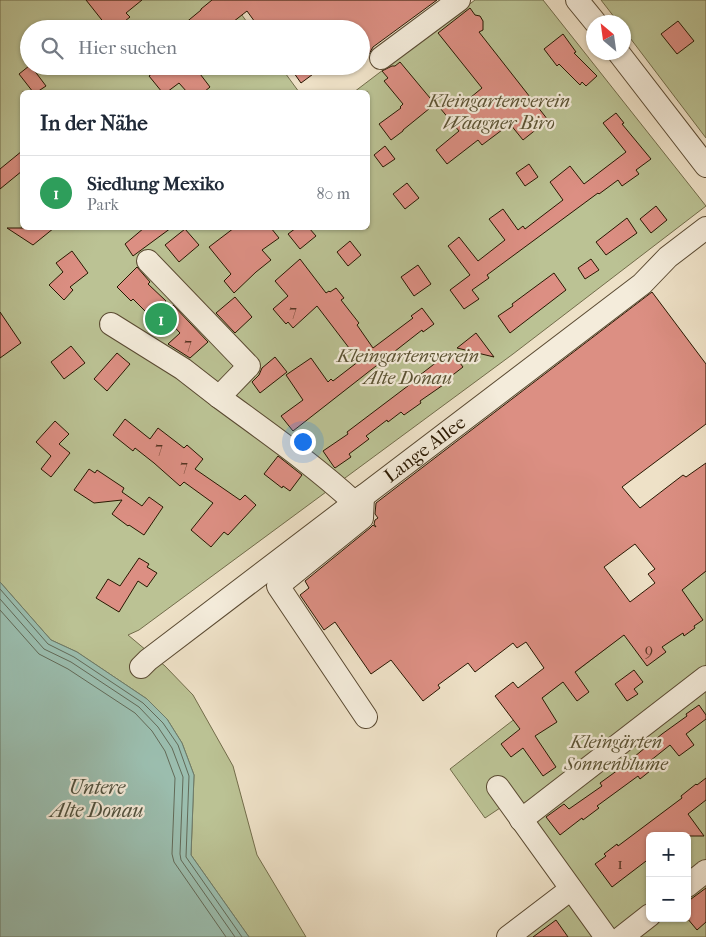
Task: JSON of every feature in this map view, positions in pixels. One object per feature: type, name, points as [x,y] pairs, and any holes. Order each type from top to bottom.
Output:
[{"type":"street","points":[[381,58],[459,0]]},
{"type":"street","points":[[577,0],[589,15]]},
{"type":"street","points":[[624,60],[706,166]]},
{"type":"street","name":"Lange Allee","points":[[141,667],[642,284],[668,257],[706,228]]},
{"type":"street","points":[[148,261],[249,366],[219,397]]},
{"type":"street","points":[[111,324],[183,369],[337,486],[359,500],[362,518],[278,586],[366,717]]},
{"type":"street","points":[[521,820],[706,677]]},
{"type":"street","points":[[498,787],[606,937]]},
{"type":"street","points":[[691,883],[706,871]]},
{"type":"street","points":[[508,937],[571,888]]},
{"type":"street","points":[[622,937],[646,918]]},
{"type":"green space","points":[[0,0],[231,0],[245,20],[20,20],[20,75],[287,75],[298,90],[20,90],[20,230],[370,230],[370,90],[357,90],[475,0],[543,0],[586,54],[586,60],[590,60],[706,206],[513,354],[139,630],[128,635],[165,666],[193,695],[233,766],[257,855],[306,937],[249,937],[191,855],[194,775],[182,743],[167,719],[147,699],[77,652],[51,640],[0,582]]},
{"type":"green space","points":[[601,0],[706,0],[706,138],[631,39],[631,15],[613,15]]},
{"type":"green space","name":"Kleingärten Sonnenblume","points":[[706,571],[706,937],[498,937],[559,890],[500,808],[485,818],[450,769]]},
{"type":"water","name":"Untere Alte Donau","points":[[0,582],[51,640],[77,652],[147,699],[167,719],[182,743],[194,775],[191,855],[249,937],[0,937]]},
{"type":"building","points":[[86,0],[142,0],[126,13],[130,17],[126,20],[102,20]]},
{"type":"building","points":[[212,0],[437,0],[373,47],[370,52],[370,20],[254,20],[247,11],[236,20],[189,20]]},
{"type":"building","points":[[470,8],[483,21],[483,30],[479,32],[548,120],[523,140],[510,124],[482,145],[478,140],[447,164],[436,150],[459,131],[440,108],[452,99],[459,107],[482,88],[438,33]]},
{"type":"building","points":[[678,21],[694,41],[677,54],[661,34]]},
{"type":"building","points":[[563,34],[576,52],[574,53],[597,76],[586,86],[582,82],[580,85],[559,64],[557,66],[544,49]]},
{"type":"building","points":[[400,62],[435,104],[391,140],[379,124],[401,108],[403,104],[384,81],[388,78],[382,71]]},
{"type":"building","points":[[19,74],[38,75],[46,86],[40,90],[31,90]]},
{"type":"building","points":[[201,75],[210,87],[206,90],[185,90],[179,83],[170,90],[160,90],[149,76]]},
{"type":"building","points":[[295,75],[312,75],[301,83]]},
{"type":"building","points":[[616,113],[624,123],[622,124],[651,159],[636,170],[639,174],[622,186],[618,180],[598,193],[487,275],[489,278],[472,290],[479,299],[464,309],[450,290],[470,275],[448,246],[459,237],[478,261],[505,240],[489,219],[503,209],[518,230],[523,226],[525,229],[563,200],[550,182],[570,166],[584,184],[626,152],[603,123]]},
{"type":"building","points":[[385,146],[395,159],[383,167],[374,155]]},
{"type":"building","points":[[20,153],[20,173],[0,189],[0,169]]},
{"type":"building","points":[[529,164],[538,177],[525,186],[516,173]]},
{"type":"building","points":[[407,183],[419,198],[405,209],[393,194]]},
{"type":"building","points":[[656,206],[667,220],[651,233],[640,219]]},
{"type":"building","points":[[627,218],[637,233],[606,255],[596,242]]},
{"type":"building","points":[[7,228],[52,230],[33,245]]},
{"type":"building","points":[[142,230],[168,230],[133,256],[125,244]]},
{"type":"building","points":[[186,230],[199,245],[179,262],[165,245]]},
{"type":"building","points":[[231,230],[273,230],[279,238],[262,250],[271,260],[234,293],[224,281],[231,274],[209,247]]},
{"type":"building","points":[[293,230],[311,230],[316,236],[300,249],[288,234]]},
{"type":"building","points":[[350,241],[361,255],[348,266],[337,252]]},
{"type":"building","points":[[72,251],[88,273],[70,287],[73,290],[64,300],[49,285],[63,272],[56,263]]},
{"type":"building","points":[[300,259],[326,293],[336,288],[344,298],[341,300],[359,323],[357,325],[373,348],[413,318],[411,316],[422,308],[434,324],[423,332],[422,330],[293,431],[281,416],[303,400],[286,375],[311,358],[328,382],[331,379],[333,381],[359,361],[317,306],[293,328],[288,322],[286,324],[273,309],[288,296],[275,281]]},
{"type":"building","points":[[591,259],[599,270],[585,279],[578,268]]},
{"type":"building","points":[[418,265],[431,284],[414,296],[401,277]]},
{"type":"building","points":[[137,267],[150,282],[148,284],[166,301],[150,316],[133,299],[131,301],[117,287]]},
{"type":"building","points":[[554,273],[566,290],[510,333],[498,316]]},
{"type":"building","points":[[652,292],[706,364],[706,424],[622,487],[640,508],[683,475],[686,477],[706,463],[706,571],[682,590],[703,620],[684,636],[683,633],[662,647],[666,652],[647,666],[624,635],[575,672],[589,692],[577,701],[563,682],[542,698],[557,722],[535,736],[556,767],[543,776],[523,748],[511,757],[501,744],[520,729],[495,696],[513,682],[518,688],[544,668],[526,642],[517,648],[513,643],[475,672],[468,663],[438,685],[440,688],[423,701],[391,660],[371,674],[335,622],[324,630],[300,595],[309,588],[305,581],[373,525],[376,527],[374,524],[378,518],[375,514],[376,503]],"holes":[[[635,544],[655,569],[648,574],[655,583],[630,602],[604,567]]]},
{"type":"building","points":[[235,297],[252,317],[235,333],[216,313]]},
{"type":"building","points":[[173,305],[208,342],[190,358],[168,344],[180,333],[163,315]]},
{"type":"building","points":[[0,312],[21,343],[0,358]]},
{"type":"building","points":[[476,333],[494,357],[457,348]]},
{"type":"building","points":[[71,346],[85,363],[64,379],[51,362]]},
{"type":"building","points":[[451,351],[463,367],[445,381],[446,383],[420,401],[421,403],[404,415],[401,412],[388,422],[387,420],[366,436],[369,439],[349,454],[351,457],[334,467],[323,451],[348,434],[347,432]]},
{"type":"building","points":[[117,353],[130,364],[107,391],[94,379]]},
{"type":"building","points":[[275,357],[287,372],[260,393],[252,382],[259,375],[262,368]]},
{"type":"building","points":[[125,419],[150,439],[158,428],[184,448],[187,445],[203,459],[195,469],[240,500],[245,495],[256,505],[228,535],[224,532],[211,547],[191,530],[213,503],[184,482],[180,486],[135,448],[133,451],[113,435]]},
{"type":"building","points":[[55,421],[69,434],[59,444],[70,453],[51,477],[41,469],[51,456],[36,442]]},
{"type":"building","points":[[278,456],[302,475],[290,491],[283,486],[282,488],[264,474]]},
{"type":"building","points":[[89,469],[95,473],[97,470],[124,488],[122,492],[142,506],[149,497],[163,507],[144,535],[112,514],[122,500],[94,503],[74,490]]},
{"type":"building","points":[[139,558],[149,564],[147,567],[157,573],[147,587],[138,581],[119,612],[96,598],[108,579],[120,586]]},
{"type":"building","points":[[634,670],[643,682],[634,689],[638,694],[627,701],[615,684]]},
{"type":"building","points":[[699,705],[706,715],[706,719],[686,734],[694,745],[679,756],[670,745],[645,765],[650,771],[640,779],[638,776],[597,806],[599,808],[560,835],[546,817],[564,804],[569,809],[602,786],[600,783]]},
{"type":"building","points":[[706,778],[706,800],[688,814],[704,836],[691,836],[691,832],[646,832],[646,861],[612,887],[595,864],[606,856],[604,854],[617,844],[618,846]]},
{"type":"building","points":[[706,888],[706,922],[697,930],[690,922],[691,899]]},
{"type":"building","points":[[556,920],[568,937],[533,937]]},
{"type":"place","name":"Siedlung Mexiko","points":[[161,319]]},
{"type":"park label","name":"Kleingartenverein Waagner Biro","points":[[499,112]]},
{"type":"park label","name":"Kleingartenverein Alte Donau","points":[[408,367]]}]
